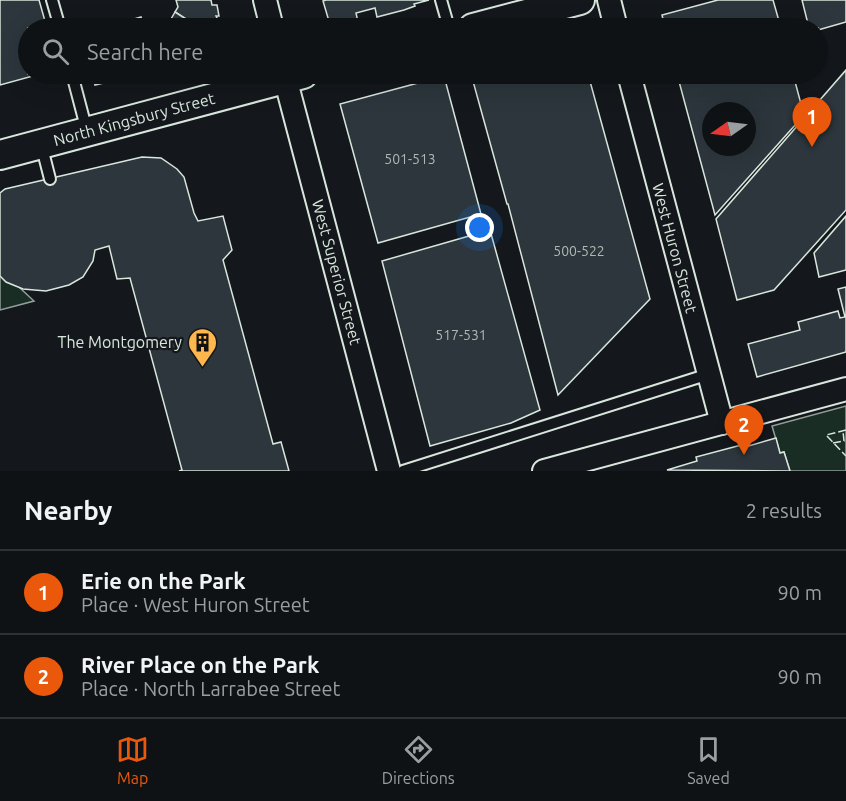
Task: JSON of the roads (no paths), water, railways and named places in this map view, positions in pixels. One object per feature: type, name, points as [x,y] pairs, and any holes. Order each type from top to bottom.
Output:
[{"type":"street","points":[[265,0],[270,18]]},
{"type":"street","points":[[511,18],[580,0]]},
{"type":"street","points":[[609,0],[614,18]]},
{"type":"street","name":"North Kingsbury Street","points":[[0,155],[258,84]]},
{"type":"street","name":"West Superior Street","points":[[293,84],[389,471]]},
{"type":"street","name":"West Huron Street","points":[[632,84],[722,423]]},
{"type":"street","points":[[544,471],[846,389]]},
{"type":"lane","points":[[52,0],[57,18]]},
{"type":"lane","points":[[441,0],[446,18]]},
{"type":"lane","points":[[75,84],[87,131]]},
{"type":"lane","points":[[41,144],[50,179]]},
{"type":"lane","points":[[403,471],[709,374]]},
{"type":"place","name":"Erie on the Park","points":[[812,147]]},
{"type":"place","name":"The Montgomery","points":[[203,368]]},
{"type":"place","name":"River Place on the Park","points":[[744,455]]}]
